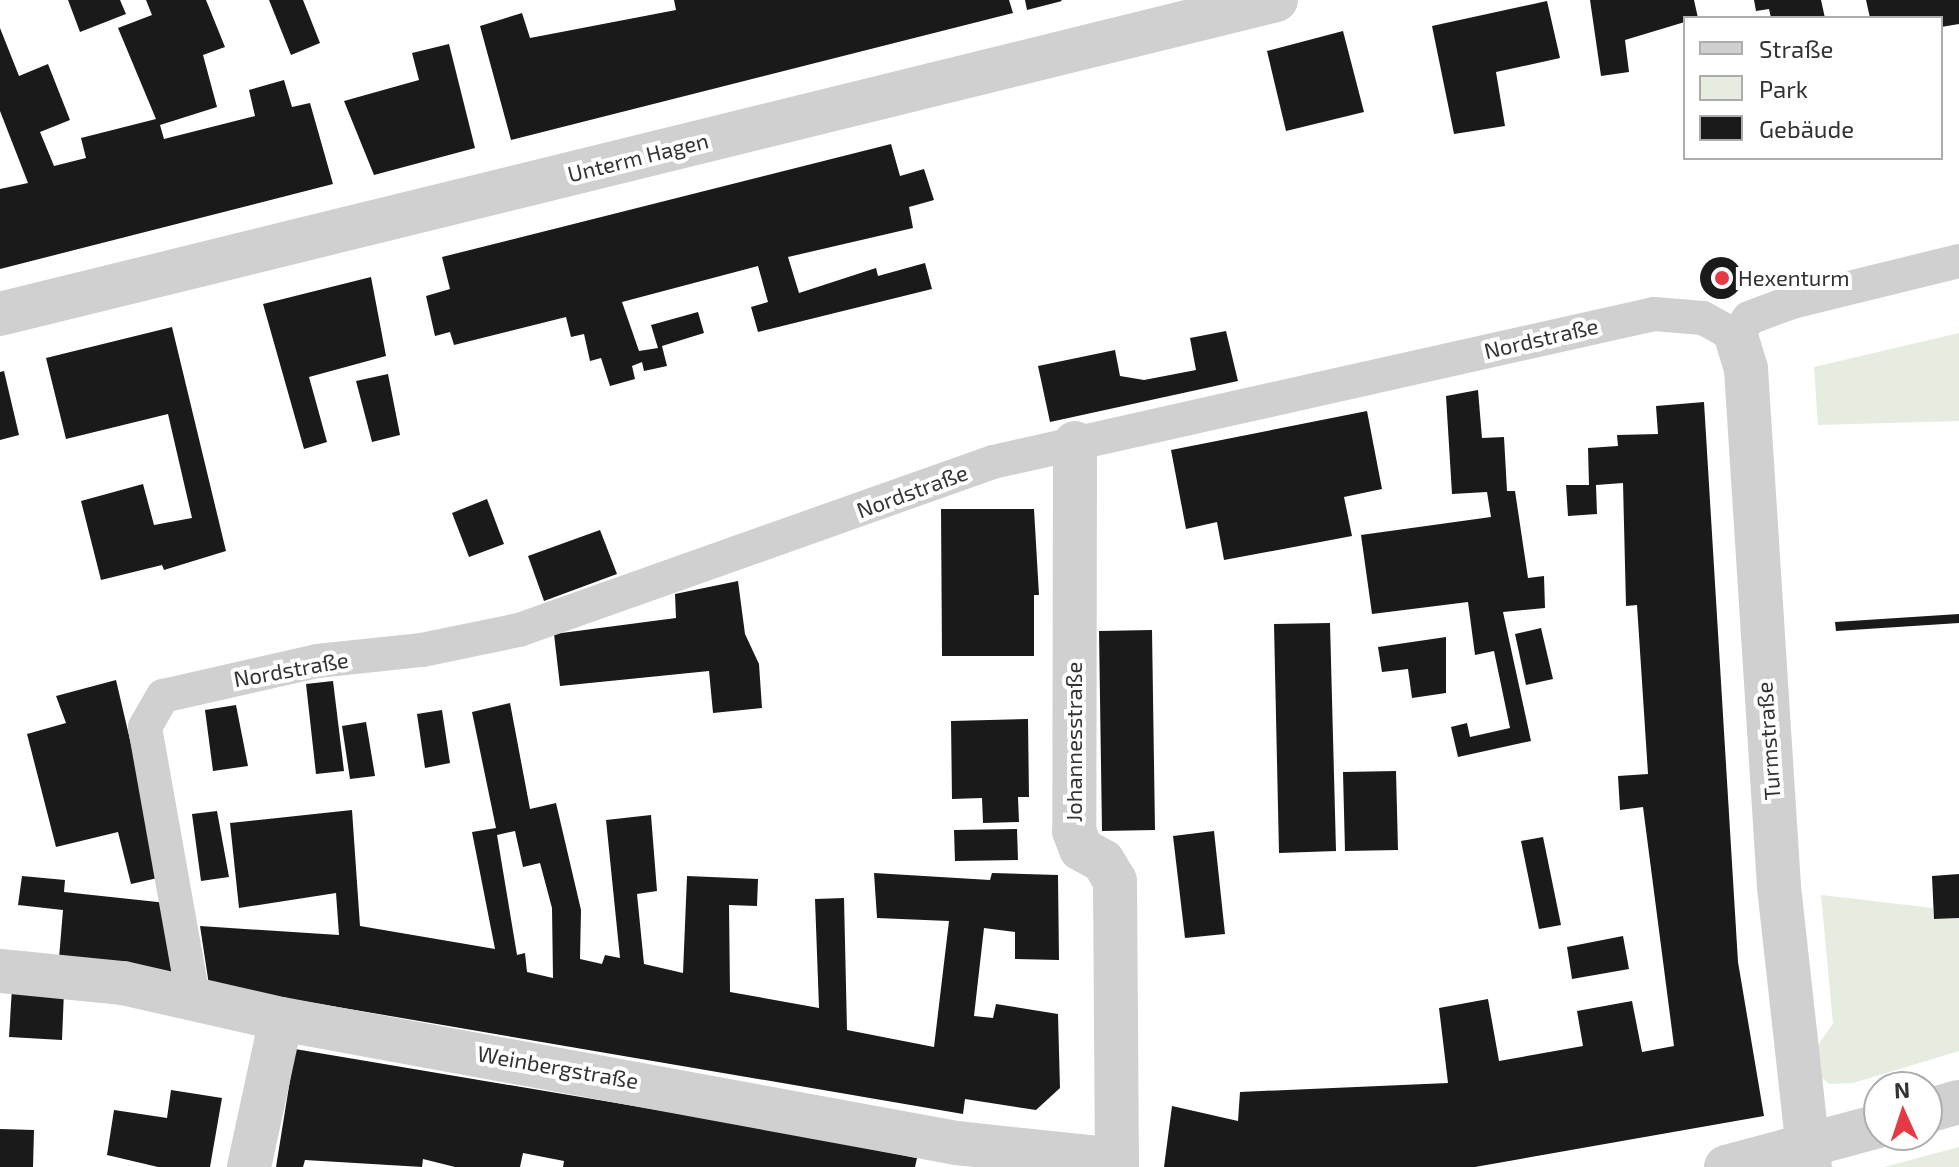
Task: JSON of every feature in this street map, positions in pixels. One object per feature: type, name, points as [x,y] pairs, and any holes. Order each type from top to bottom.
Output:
[{"type":"street","name":"Unterm Hagen","points":[[0,314],[1276,0]]},
{"type":"street","name":"Turmstraße","points":[[1736,336],[1746,369],[1773,814],[1808,1156]]},
{"type":"street","name":"Johannesstraße","points":[[1075,443],[1074,831],[1081,849],[1103,861],[1115,881],[1117,1163]]},
{"type":"street","name":"Weinbergstraße","points":[[0,971],[193,997],[281,1019],[956,1143],[1117,1163]]},
{"type":"street","points":[[249,1167],[281,1019]]},
{"type":"street","points":[[1726,1167],[1808,1156],[1863,1133]]},
{"type":"lane","points":[[1736,336],[1749,318],[1792,302],[1959,261]]},
{"type":"lane","name":"Nordstraße","points":[[193,997],[145,727],[163,696],[317,661],[422,650],[519,630],[993,462],[1075,443],[1654,314],[1703,318],[1736,336]]},
{"type":"green space","points":[[1959,333],[1959,421],[1818,425],[1814,367]]},
{"type":"green space","points":[[1821,895],[1933,908],[1934,919],[1959,918],[1959,1051],[1893,1071],[1863,1071],[1863,1080],[1853,1083],[1829,1084],[1821,1077],[1815,1049],[1833,1024]]},
{"type":"green space","points":[[1959,1147],[1959,1167],[1884,1167]]},
{"type":"building","points":[[68,0],[120,0],[126,14],[80,32]]},
{"type":"building","points":[[146,0],[206,0],[225,47],[203,55],[217,107],[160,125],[164,139],[255,116],[249,90],[284,80],[292,107],[310,103],[333,184],[0,269],[0,189],[28,183],[0,111],[0,28],[19,76],[48,64],[70,120],[40,132],[54,166],[86,158],[81,138],[156,119],[118,28],[152,15]]},
{"type":"building","points":[[269,0],[303,0],[320,43],[291,55]]},
{"type":"building","points":[[674,0],[1009,0],[1013,13],[511,140],[480,26],[522,13],[530,38],[676,10]]},
{"type":"building","points":[[1025,0],[1061,0],[1062,1],[1027,10]]},
{"type":"building","points":[[1590,0],[1694,0],[1698,16],[1683,16],[1683,23],[1625,40],[1629,72],[1601,76]]},
{"type":"building","points":[[1754,0],[1821,0],[1825,16],[1771,16],[1769,9],[1756,11]]},
{"type":"building","points":[[1866,0],[1959,0],[1959,24],[1943,27],[1943,16],[1870,16]]},
{"type":"building","points":[[1547,1],[1560,58],[1496,72],[1505,126],[1454,134],[1432,26]]},
{"type":"building","points":[[1343,31],[1364,112],[1286,131],[1267,51]]},
{"type":"building","points":[[449,44],[475,148],[374,175],[344,101],[419,80],[412,53]]},
{"type":"building","points":[[891,144],[900,176],[924,169],[934,200],[909,207],[913,228],[788,257],[799,293],[876,268],[878,276],[925,263],[932,289],[758,332],[751,307],[768,302],[758,266],[622,302],[639,351],[658,348],[651,325],[698,312],[704,333],[662,346],[667,366],[644,371],[642,362],[632,366],[635,379],[610,386],[601,358],[590,361],[584,334],[571,337],[566,317],[454,345],[450,332],[435,336],[426,296],[450,289],[442,257]]},
{"type":"building","name":"Hexenturm","points":[[1721,257],[1736,263],[1742,278],[1736,293],[1721,299],[1706,293],[1700,278],[1706,263]]},
{"type":"building","points":[[371,277],[386,356],[309,377],[327,442],[304,449],[263,304]]},
{"type":"building","points":[[172,327],[226,551],[164,570],[162,565],[101,580],[81,501],[143,484],[154,525],[192,518],[168,414],[66,439],[46,358]]},
{"type":"building","points":[[1226,331],[1238,381],[1050,422],[1038,366],[1115,350],[1120,376],[1144,380],[1196,370],[1190,338]]},
{"type":"building","points":[[4,371],[19,435],[0,440],[0,372]]},
{"type":"building","points":[[388,374],[400,435],[372,442],[356,381]]},
{"type":"building","points":[[1478,390],[1482,438],[1504,437],[1507,491],[1515,491],[1528,578],[1544,576],[1545,608],[1503,612],[1531,741],[1458,757],[1451,727],[1467,723],[1470,737],[1510,728],[1494,651],[1475,655],[1468,602],[1372,614],[1361,535],[1491,517],[1487,492],[1452,494],[1446,396]]},
{"type":"building","points":[[1704,402],[1738,962],[1764,1116],[1475,1167],[1164,1167],[1172,1106],[1238,1121],[1240,1092],[1448,1083],[1439,1008],[1488,999],[1499,1061],[1583,1046],[1577,1011],[1632,1001],[1642,1052],[1674,1046],[1643,807],[1620,810],[1618,776],[1648,774],[1637,605],[1626,606],[1623,483],[1596,485],[1597,514],[1568,516],[1566,485],[1589,485],[1588,448],[1618,446],[1617,435],[1658,434],[1656,406]]},
{"type":"building","points":[[1367,411],[1382,489],[1344,497],[1352,536],[1224,560],[1217,522],[1186,529],[1171,450]]},
{"type":"building","points":[[487,499],[504,544],[469,557],[452,513]]},
{"type":"building","points":[[941,509],[1034,509],[1039,595],[1034,595],[1034,656],[942,656]]},
{"type":"building","points":[[600,530],[617,574],[544,601],[528,556]]},
{"type":"building","points":[[738,581],[745,634],[759,664],[762,708],[713,713],[709,671],[560,686],[554,634],[676,618],[675,594]]},
{"type":"building","points":[[1959,614],[1959,623],[1836,631],[1835,622]]},
{"type":"building","points":[[1330,623],[1336,851],[1279,853],[1274,624]]},
{"type":"building","points":[[1541,628],[1553,679],[1526,685],[1515,634]]},
{"type":"building","points":[[1152,630],[1155,830],[1102,831],[1099,631]]},
{"type":"building","points":[[1446,637],[1446,693],[1412,698],[1408,669],[1382,672],[1378,647]]},
{"type":"building","points":[[116,680],[162,877],[131,884],[118,832],[56,847],[27,734],[66,723],[56,696]]},
{"type":"building","points":[[333,681],[344,771],[316,774],[306,684]]},
{"type":"building","points":[[510,703],[530,809],[556,803],[581,910],[580,959],[602,964],[605,955],[620,958],[606,820],[651,815],[657,891],[637,894],[644,964],[683,973],[687,876],[758,879],[757,906],[729,905],[730,992],[819,1008],[815,899],[844,898],[847,1030],[934,1047],[949,921],[877,918],[874,873],[990,880],[992,873],[1058,875],[1059,960],[1015,959],[1015,932],[984,928],[974,1016],[993,1018],[996,1004],[1058,1014],[1060,1088],[1036,1110],[965,1099],[963,1114],[209,985],[200,926],[339,935],[336,893],[239,908],[230,823],[352,810],[360,926],[495,949],[472,832],[496,828],[472,712]],"holes":[[[515,831],[523,867],[540,863],[552,908],[553,978],[527,972],[525,953],[517,955],[497,835]]]},
{"type":"building","points":[[236,705],[248,766],[213,771],[205,710]]},
{"type":"building","points":[[442,710],[450,763],[425,768],[417,714]]},
{"type":"building","points":[[1028,719],[1029,797],[1018,797],[1019,822],[983,823],[982,798],[952,799],[951,721]]},
{"type":"building","points":[[366,722],[375,776],[350,779],[342,726]]},
{"type":"building","points":[[1396,771],[1398,850],[1345,851],[1343,772]]},
{"type":"building","points":[[217,811],[229,877],[201,881],[192,814]]},
{"type":"building","points":[[1017,829],[1018,860],[955,861],[954,830]]},
{"type":"building","points":[[1214,831],[1225,934],[1185,938],[1173,836]]},
{"type":"building","points":[[1543,837],[1561,925],[1539,929],[1521,841]]},
{"type":"building","points":[[1959,874],[1959,918],[1934,919],[1932,876]]},
{"type":"building","points":[[22,876],[65,880],[64,892],[167,903],[174,973],[59,958],[63,910],[18,905]]},
{"type":"building","points":[[1623,936],[1629,969],[1572,979],[1567,947]]},
{"type":"building","points":[[12,988],[64,991],[62,1040],[9,1037]]},
{"type":"building","points":[[295,1049],[759,1127],[917,1158],[915,1167],[563,1167],[564,1161],[523,1153],[520,1167],[455,1167],[423,1159],[422,1167],[305,1160],[303,1167],[276,1167]]},
{"type":"building","points":[[171,1090],[222,1098],[210,1167],[158,1167],[107,1155],[114,1110],[167,1118]]},
{"type":"building","points":[[0,1129],[34,1130],[33,1167],[0,1167]]},
{"type":"place","name":"Hexenturm","points":[[1722,278]]}]
